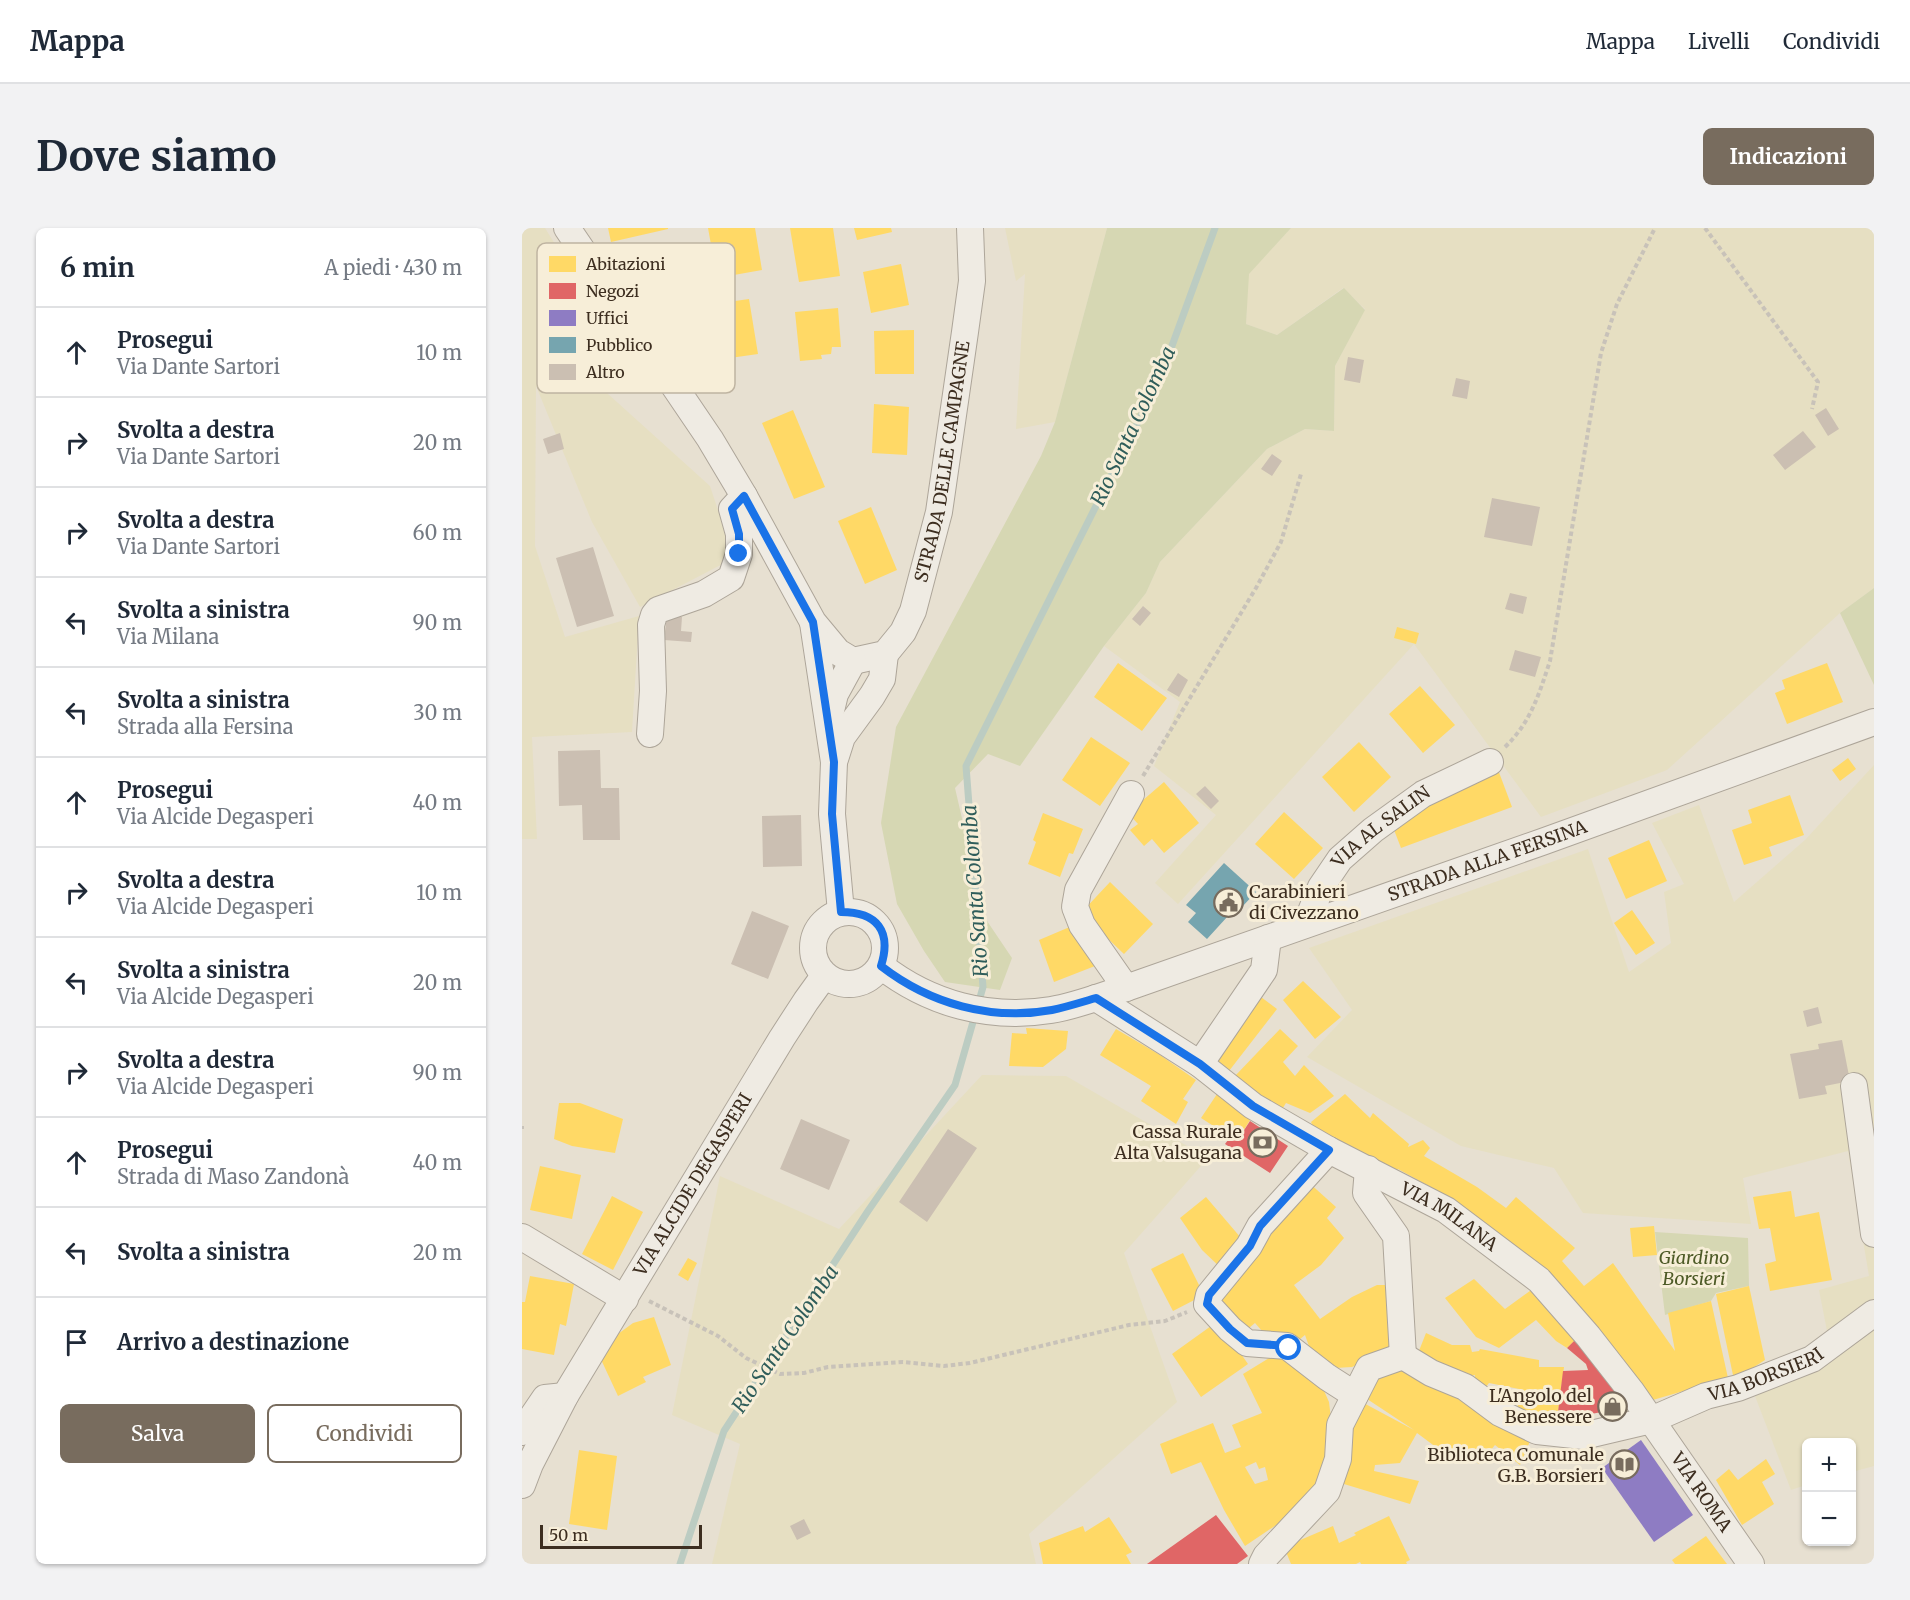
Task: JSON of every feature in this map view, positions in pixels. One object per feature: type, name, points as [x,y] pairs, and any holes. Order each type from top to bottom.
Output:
[{"type":"street","points":[[567,228],[577,243]]},
{"type":"street","name":"STRADA DELLE CAMPAGNE","points":[[885,654],[903,632],[913,611],[939,512],[972,281],[970,228]]},
{"type":"street","points":[[678,393],[744,496],[813,622],[838,652],[854,661],[885,654],[882,679],[842,737],[834,762]]},
{"type":"street","points":[[650,734],[653,691],[651,625],[654,615],[658,610],[704,594],[730,578],[739,554],[739,534],[732,509],[744,496]]},
{"type":"street","points":[[813,622],[834,762],[832,814],[841,912]]},
{"type":"street","points":[[854,661],[858,713]]},
{"type":"street","points":[[829,720],[835,694],[854,661]]},
{"type":"street","name":"STRADA ALLA FERSINA","points":[[881,966],[904,982],[946,1002],[992,1013],[1051,1010],[1126,988],[1531,846],[1874,722]]},
{"type":"street","name":"VIA AL SALIN","points":[[1306,924],[1321,887],[1340,859],[1373,830],[1423,794],[1490,762]]},
{"type":"street","points":[[1126,988],[1082,925],[1075,907],[1078,890],[1131,794]]},
{"type":"street","points":[[841,912],[858,912],[873,920],[883,933],[886,950],[881,966],[871,979],[855,985],[839,984],[824,976],[814,959],[813,939],[823,922],[841,912]]},
{"type":"street","points":[[1200,1064],[1264,970],[1268,938]]},
{"type":"street","name":"VIA ALCIDE DEGASPERI","points":[[522,1485],[530,1464],[565,1396],[782,1038],[824,976]]},
{"type":"street","name":"VIA MILANA","points":[[1096,998],[1200,1064],[1253,1106],[1329,1150],[1446,1210],[1539,1280],[1599,1349],[1651,1420]]},
{"type":"street","points":[[1854,1086],[1874,1234]]},
{"type":"street","points":[[1329,1150],[1260,1226],[1250,1246],[1209,1295],[1207,1304],[1230,1329],[1247,1343],[1287,1346],[1326,1377],[1355,1395]]},
{"type":"street","points":[[1262,1564],[1286,1533],[1327,1491],[1338,1459],[1340,1425],[1369,1368],[1403,1356],[1396,1236],[1366,1193],[1368,1169]]},
{"type":"street","points":[[522,1236],[625,1299]]},
{"type":"street","name":"VIA BORSIERI","points":[[1403,1356],[1431,1373],[1465,1387],[1500,1413],[1538,1431],[1583,1436],[1651,1420],[1706,1396],[1738,1388],[1812,1359],[1874,1312]]},
{"type":"street","points":[[522,1432],[545,1398],[565,1396]]},
{"type":"street","name":"VIA ROMA","points":[[1651,1420],[1751,1564]]},
{"type":"path","points":[[1490,762],[1512,741],[1535,706],[1550,661],[1601,352],[1617,304],[1655,228]]},
{"type":"path","points":[[1705,228],[1818,382],[1812,409]]},
{"type":"path","points":[[1131,794],[1256,588],[1281,542],[1301,474]]},
{"type":"path","points":[[625,1299],[650,1301],[718,1336],[746,1358],[780,1374],[804,1373],[828,1367],[903,1362],[944,1366],[970,1363],[1129,1325],[1165,1321],[1207,1304]]},
{"type":"shaded area","points":[[522,228],[545,228],[554,243],[537,243],[535,546],[565,637],[639,616],[632,732],[532,737],[537,839],[522,839]]},
{"type":"shaded area","points":[[1005,228],[1107,228],[1055,422],[1016,429],[1025,274],[1016,281]]},
{"type":"shaded area","points":[[1291,228],[1874,228],[1874,588],[1840,613],[1667,770],[1541,817],[1414,644],[1178,904],[1155,883],[1216,815],[1154,766],[1180,702],[1104,646],[1146,593],[1160,562],[1267,449],[1305,429],[1334,431],[1335,366],[1365,309],[1343,288],[1277,335],[1246,324],[1248,274]]},
{"type":"shaded area","points":[[539,393],[607,393],[710,486],[734,558],[640,607],[592,522]]},
{"type":"shaded area","points":[[1874,765],[1874,1466],[1856,1471],[1856,1438],[1802,1438],[1802,1486],[1791,1490],[1750,1383],[1828,1336],[1819,1290],[1869,1276],[1848,1151],[1743,1178],[1751,1224],[1583,1213],[1554,1168],[1461,1146],[1307,1057],[1352,1010],[1309,948],[1588,849],[1629,972],[1671,943],[1664,892],[1684,884],[1652,823],[1699,805],[1734,902],[1805,840]]},
{"type":"shaded area","points":[[982,1075],[1066,1076],[1208,1158],[1124,1253],[1177,1402],[1029,1534],[1036,1564],[712,1564],[740,1444],[672,1415],[720,1176],[839,1229]]},
{"type":"green space","points":[[1107,228],[1291,228],[1249,274],[1246,324],[1277,335],[1344,288],[1365,310],[1335,366],[1334,431],[1305,429],[1267,449],[1160,562],[1146,593],[1104,646],[1020,766],[988,754],[955,788],[985,918],[1012,958],[1000,990],[945,982],[897,904],[881,823],[896,727],[1041,456],[1055,422]]},
{"type":"green space","points":[[1874,588],[1874,685],[1840,613]]},
{"type":"green space","name":"Giardino Borsieri","points":[[1655,1232],[1748,1238],[1749,1286],[1716,1293],[1711,1301],[1665,1315]]},
{"type":"building: Abitazioni","points":[[608,228],[668,228],[668,229],[611,242]]},
{"type":"building: Abitazioni","points":[[708,228],[755,228],[762,270],[735,275],[735,243],[711,243]]},
{"type":"building: Abitazioni","points":[[790,228],[833,228],[840,276],[799,282]]},
{"type":"building: Abitazioni","points":[[854,228],[891,228],[892,232],[857,240]]},
{"type":"building: Abitazioni","points":[[901,264],[909,305],[871,313],[863,272]]},
{"type":"building: Abitazioni","points":[[749,299],[758,354],[735,357],[735,301]]},
{"type":"building: Abitazioni","points":[[838,308],[841,347],[832,347],[831,354],[821,355],[822,359],[800,361],[795,312]]},
{"type":"building: Abitazioni","points":[[914,330],[914,374],[875,374],[874,331]]},
{"type":"building: Abitazioni","points":[[874,404],[909,407],[907,455],[872,453]]},
{"type":"building: Abitazioni","points":[[793,410],[825,487],[794,499],[762,423]]},
{"type":"building: Abitazioni","points":[[871,507],[897,570],[865,584],[838,521]]},
{"type":"building: Abitazioni","points":[[1397,627],[1419,633],[1416,644],[1394,638]]},
{"type":"building: Abitazioni","points":[[1118,663],[1167,698],[1142,731],[1094,697]]},
{"type":"building: Abitazioni","points":[[1827,663],[1843,702],[1787,724],[1775,693],[1785,689],[1782,680]]},
{"type":"building: Abitazioni","points":[[1420,686],[1455,725],[1423,753],[1389,714]]},
{"type":"building: Abitazioni","points":[[1091,737],[1130,763],[1100,806],[1062,780]]},
{"type":"building: Abitazioni","points":[[1359,742],[1391,777],[1354,812],[1322,777]]},
{"type":"building: Abitazioni","points":[[1848,758],[1856,769],[1840,781],[1832,770]]},
{"type":"building: Abitazioni","points":[[1497,767],[1512,807],[1401,848],[1391,822]]},
{"type":"building: Abitazioni","points":[[1164,782],[1199,823],[1164,853],[1152,839],[1144,846],[1130,830],[1138,824],[1128,813]]},
{"type":"building: Abitazioni","points":[[1790,795],[1804,835],[1769,847],[1772,856],[1744,865],[1732,830],[1752,823],[1748,810]]},
{"type":"building: Abitazioni","points":[[1284,812],[1323,848],[1294,879],[1255,844]]},
{"type":"building: Abitazioni","points":[[1043,813],[1083,829],[1073,854],[1069,853],[1060,877],[1028,864],[1036,842],[1033,840]]},
{"type":"building: Abitazioni","points":[[1649,840],[1667,881],[1626,899],[1608,858]]},
{"type":"building: Abitazioni","points":[[1110,882],[1153,924],[1124,954],[1081,913]]},
{"type":"building: Abitazioni","points":[[1632,910],[1655,943],[1636,955],[1614,923]]},
{"type":"building: Abitazioni","points":[[1072,926],[1095,966],[1054,982],[1039,940]]},
{"type":"building: Abitazioni","points":[[1303,981],[1341,1017],[1315,1039],[1283,1000]]},
{"type":"building: Abitazioni","points":[[1257,994],[1277,1009],[1229,1071],[1215,1060]]},
{"type":"building: Abitazioni","points":[[1026,1028],[1068,1031],[1066,1049],[1043,1067],[1009,1066],[1012,1033],[1027,1034]]},
{"type":"building: Abitazioni","points":[[1116,1029],[1196,1080],[1183,1099],[1188,1102],[1176,1124],[1141,1101],[1151,1086],[1100,1055]]},
{"type":"building: Abitazioni","points":[[1280,1029],[1298,1046],[1283,1062],[1295,1076],[1304,1065],[1334,1096],[1310,1113],[1286,1103],[1281,1111],[1235,1076]]},
{"type":"building: Abitazioni","points":[[1217,1094],[1252,1117],[1237,1141],[1201,1118]]},
{"type":"building: Abitazioni","points":[[1345,1094],[1370,1118],[1373,1113],[1409,1144],[1408,1147],[1423,1140],[1430,1148],[1424,1156],[1477,1187],[1506,1208],[1516,1197],[1575,1248],[1562,1261],[1584,1286],[1613,1263],[1675,1351],[1668,1313],[1711,1301],[1728,1378],[1646,1402],[1461,1208],[1436,1190],[1398,1169],[1396,1174],[1314,1129],[1311,1122]]},
{"type":"building: Abitazioni","points":[[559,1103],[580,1103],[623,1119],[615,1153],[572,1146],[554,1139]]},
{"type":"building: Abitazioni","points":[[540,1166],[581,1175],[572,1219],[530,1210]]},
{"type":"building: Abitazioni","points":[[1307,1181],[1336,1207],[1327,1218],[1344,1238],[1321,1265],[1294,1285],[1320,1319],[1352,1297],[1377,1285],[1395,1285],[1395,1355],[1366,1361],[1352,1367],[1316,1366],[1305,1335],[1289,1348],[1269,1339],[1255,1323],[1243,1333],[1212,1301]]},
{"type":"building: Abitazioni","points":[[1791,1191],[1795,1217],[1819,1212],[1832,1280],[1770,1291],[1765,1264],[1776,1261],[1770,1228],[1759,1229],[1753,1197]]},
{"type":"building: Abitazioni","points":[[612,1196],[643,1212],[613,1270],[582,1254]]},
{"type":"building: Abitazioni","points":[[1206,1197],[1247,1245],[1223,1270],[1202,1250],[1180,1218]]},
{"type":"building: Abitazioni","points":[[1654,1226],[1657,1255],[1633,1257],[1630,1228]]},
{"type":"building: Abitazioni","points":[[1183,1253],[1204,1295],[1173,1311],[1151,1269]]},
{"type":"building: Abitazioni","points":[[688,1258],[697,1263],[688,1281],[678,1275]]},
{"type":"building: Abitazioni","points":[[530,1276],[574,1284],[566,1326],[560,1324],[554,1355],[522,1349],[522,1302],[525,1302]]},
{"type":"building: Abitazioni","points":[[1474,1279],[1505,1309],[1538,1285],[1580,1335],[1567,1348],[1556,1341],[1536,1320],[1499,1348],[1476,1337],[1445,1298]]},
{"type":"building: Abitazioni","points":[[1749,1286],[1765,1360],[1734,1380],[1716,1294]]},
{"type":"building: Abitazioni","points":[[654,1317],[671,1365],[643,1377],[646,1382],[618,1396],[598,1353],[633,1323]]},
{"type":"building: Abitazioni","points":[[1218,1321],[1248,1364],[1201,1397],[1172,1354]]},
{"type":"building: Abitazioni","points":[[1426,1333],[1452,1345],[1470,1345],[1472,1352],[1480,1349],[1539,1360],[1539,1367],[1564,1367],[1557,1420],[1517,1417],[1519,1389],[1489,1383],[1486,1387],[1474,1386],[1475,1375],[1453,1380],[1415,1361]]},
{"type":"building: Abitazioni","points":[[1284,1349],[1317,1375],[1329,1402],[1334,1444],[1333,1462],[1294,1513],[1245,1546],[1224,1510],[1201,1462],[1171,1474],[1160,1444],[1213,1423],[1225,1453],[1241,1447],[1232,1425],[1262,1413],[1243,1374]],"holes":[[[1256,1462],[1259,1469],[1265,1467],[1268,1480],[1255,1484],[1245,1467]]]},
{"type":"building: Abitazioni","points":[[1393,1363],[1446,1382],[1533,1434],[1520,1465],[1495,1445],[1479,1464],[1463,1452],[1456,1462],[1417,1433],[1400,1463],[1375,1465],[1374,1471],[1419,1481],[1410,1504],[1334,1481],[1345,1426],[1358,1400],[1414,1430],[1361,1395]]},
{"type":"building: Abitazioni","points":[[579,1450],[617,1456],[607,1530],[569,1524]]},
{"type":"building: Abitazioni","points":[[1766,1459],[1775,1474],[1762,1482],[1774,1504],[1742,1525],[1716,1480],[1729,1469],[1738,1480]]},
{"type":"building: Abitazioni","points":[[1389,1516],[1410,1560],[1406,1562],[1407,1564],[1361,1564],[1360,1562],[1356,1564],[1291,1564],[1284,1547],[1333,1526],[1339,1543]]},
{"type":"building: Abitazioni","points":[[1109,1517],[1132,1552],[1126,1555],[1131,1564],[1043,1564],[1039,1543],[1083,1526],[1085,1532]]},
{"type":"building: Abitazioni","points":[[1706,1536],[1727,1564],[1675,1564],[1672,1560]]},
{"type":"building: Negozi","points":[[1250,1121],[1288,1146],[1270,1173],[1225,1144],[1231,1136],[1237,1141]]},
{"type":"building: Negozi","points":[[1580,1335],[1621,1393],[1619,1409],[1557,1420],[1563,1371],[1588,1370],[1586,1364],[1567,1348]]},
{"type":"building: Negozi","points":[[1216,1515],[1248,1556],[1237,1564],[1147,1564]]},
{"type":"building: Uffici","points":[[1641,1440],[1693,1515],[1654,1542],[1602,1468]]},
{"type":"building: Pubblico","points":[[1224,863],[1256,892],[1241,908],[1238,905],[1207,939],[1188,922],[1196,913],[1186,905]]},
{"type":"building: Altro","points":[[1348,357],[1364,360],[1360,383],[1344,380]]},
{"type":"building: Altro","points":[[1456,378],[1470,381],[1467,399],[1452,396]]},
{"type":"building: Altro","points":[[1826,408],[1839,429],[1828,436],[1815,415]]},
{"type":"building: Altro","points":[[1803,431],[1816,447],[1785,470],[1773,455]]},
{"type":"building: Altro","points":[[560,433],[564,449],[548,454],[543,439]]},
{"type":"building: Altro","points":[[1272,454],[1282,461],[1272,476],[1261,469]]},
{"type":"building: Altro","points":[[1492,498],[1540,507],[1532,546],[1484,537]]},
{"type":"building: Altro","points":[[593,547],[614,616],[577,627],[556,558]]},
{"type":"building: Altro","points":[[1510,593],[1527,597],[1523,614],[1505,609]]},
{"type":"building: Altro","points":[[1143,606],[1151,613],[1140,626],[1132,619]]},
{"type":"building: Altro","points":[[667,615],[682,617],[681,631],[692,632],[691,642],[664,640]]},
{"type":"building: Altro","points":[[1515,650],[1541,657],[1535,677],[1509,670]]},
{"type":"building: Altro","points":[[1178,673],[1188,680],[1179,697],[1167,690]]},
{"type":"building: Altro","points":[[600,750],[601,788],[619,788],[620,840],[583,840],[582,805],[559,806],[558,751]]},
{"type":"building: Altro","points":[[1205,786],[1219,801],[1211,809],[1196,794]]},
{"type":"building: Altro","points":[[801,815],[802,866],[763,867],[762,816]]},
{"type":"building: Altro","points":[[752,911],[789,926],[768,979],[731,964]]},
{"type":"building: Altro","points":[[1818,1007],[1822,1023],[1807,1027],[1803,1011]]},
{"type":"building: Altro","points":[[1842,1040],[1850,1081],[1825,1086],[1827,1094],[1799,1099],[1790,1054],[1819,1049],[1818,1044]]},
{"type":"building: Altro","points":[[801,1119],[850,1140],[829,1190],[780,1169]]},
{"type":"building: Altro","points":[[948,1129],[977,1148],[927,1222],[899,1202]]},
{"type":"building: Altro","points":[[804,1519],[811,1533],[797,1540],[790,1526]]},
{"type":"waterway","name":"Rio Santa Colomba","points":[[680,1564],[724,1431],[868,1211],[955,1085],[983,987],[966,766],[1161,376],[1215,228]]},
{"type":"place","name":"Carabinieri di Civezzano","points":[[1228,902]]},
{"type":"place","name":"Cassa Rurale Alta Valsugana","points":[[1263,1142]]},
{"type":"place","name":"L'Angolo del Benessere","points":[[1613,1406]]},
{"type":"place","name":"Biblioteca Comunale G.B. Borsieri","points":[[1625,1465]]},
{"type":"route","points":[[739,554],[739,534],[732,509],[744,496],[813,622],[834,762],[832,814],[841,912],[858,912],[873,920],[883,933],[886,950],[881,966],[904,982],[936,998],[957,1006],[992,1013],[1051,1010],[1096,998],[1200,1064],[1253,1106],[1329,1150],[1260,1226],[1250,1246],[1209,1295],[1207,1304],[1230,1329],[1247,1343],[1289,1348]]}]
